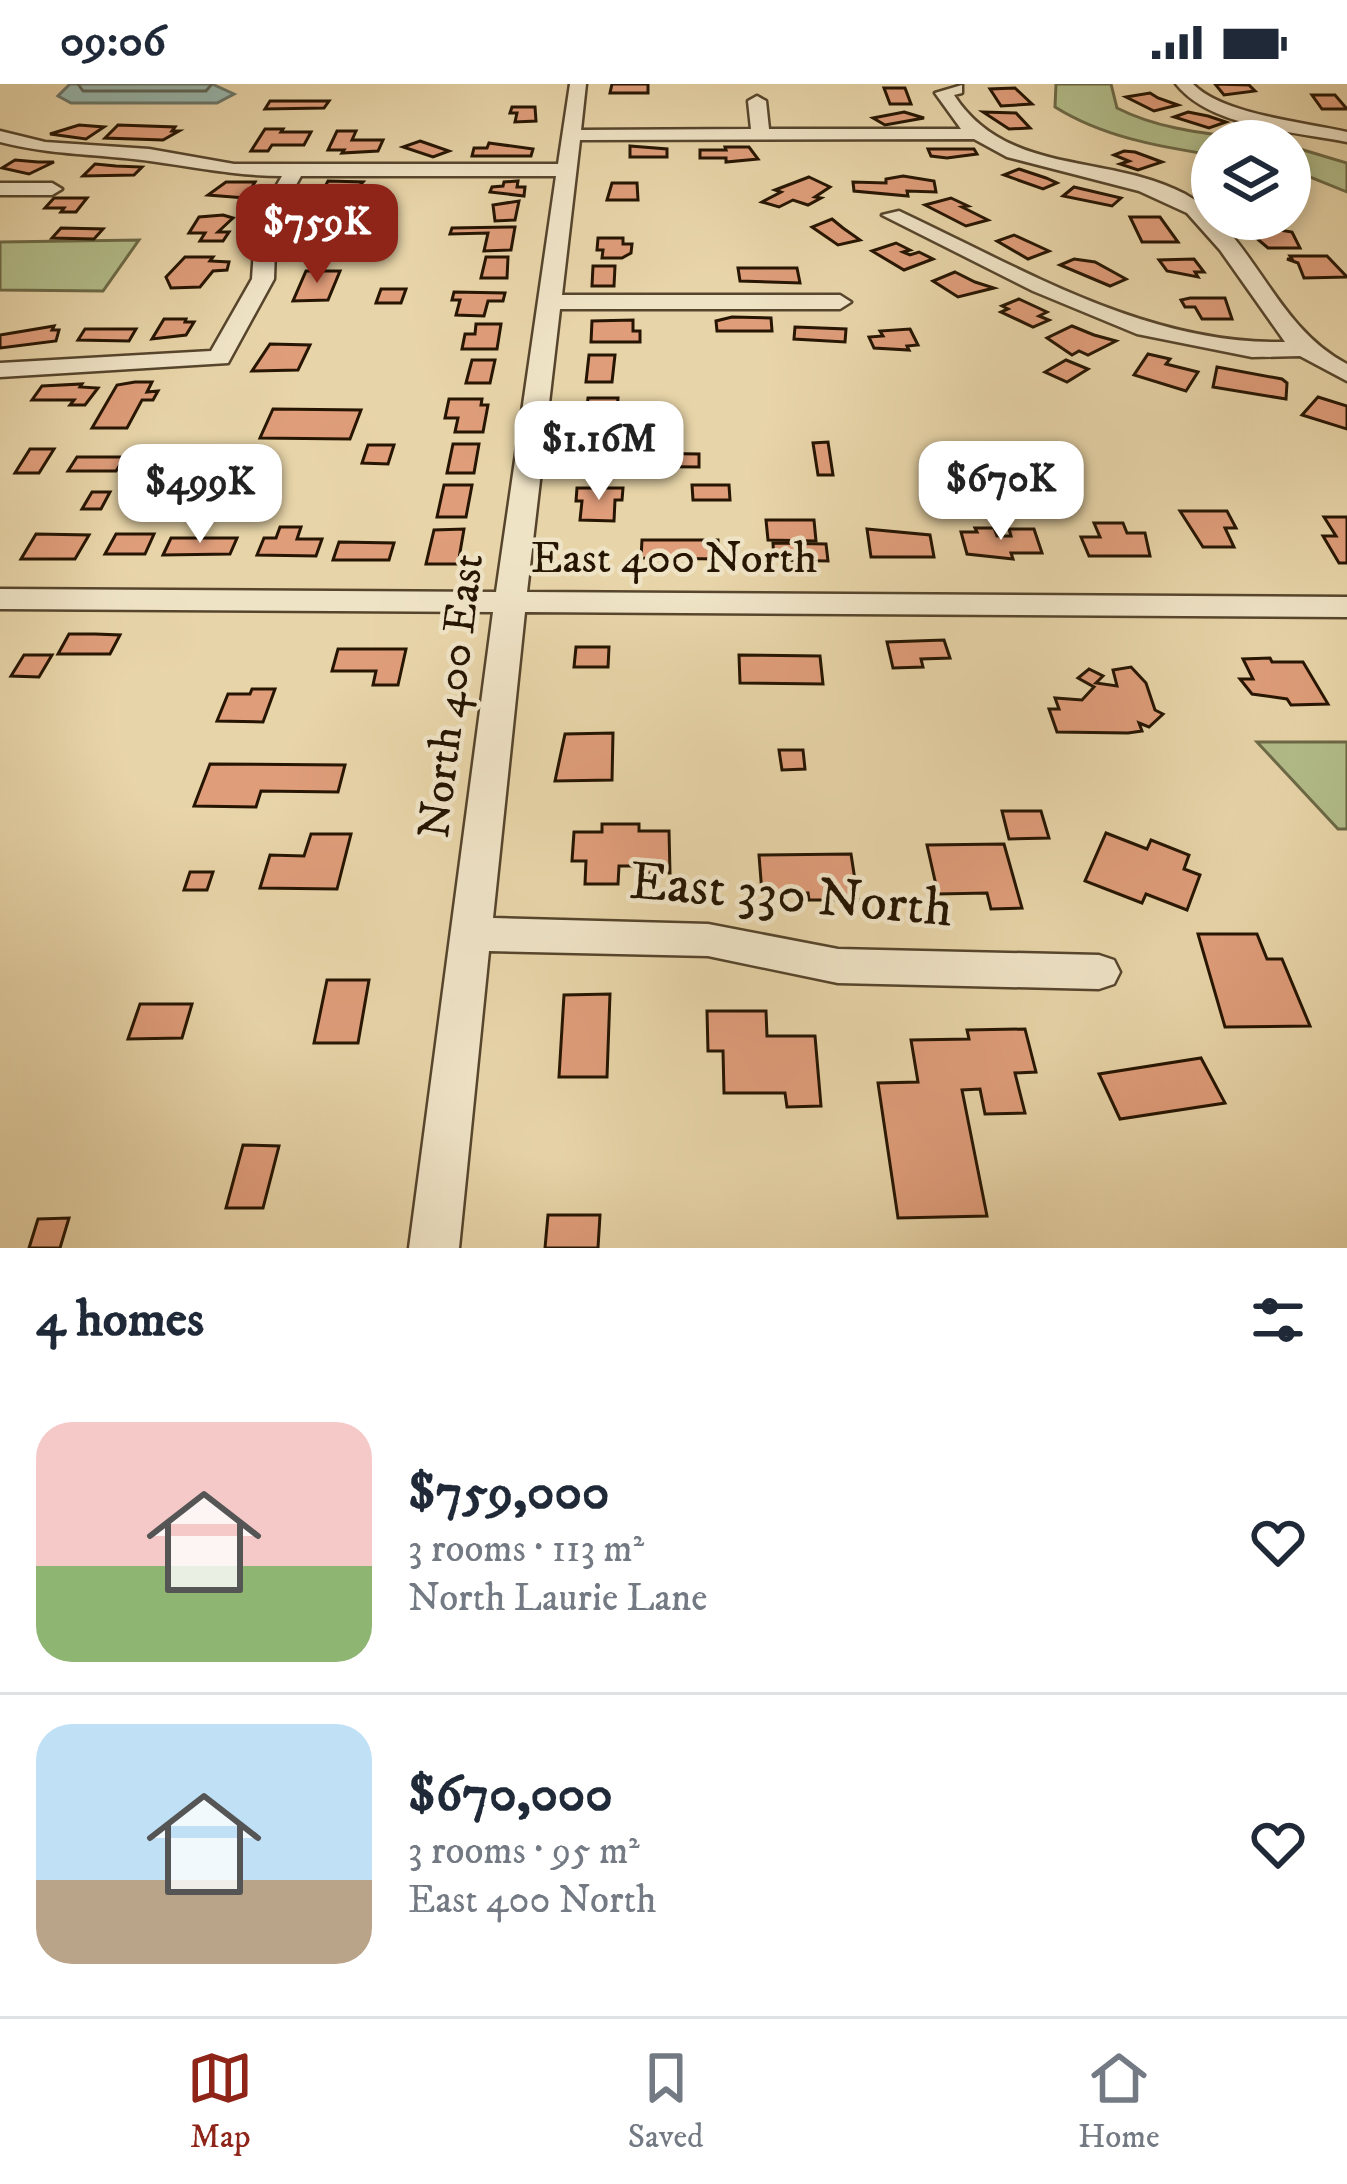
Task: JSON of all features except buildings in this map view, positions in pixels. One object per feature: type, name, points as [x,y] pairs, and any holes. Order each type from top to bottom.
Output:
[{"type":"street","name":"North 400 East","points":[[434,1248],[510,603],[578,84]]},
{"type":"street","points":[[1184,84],[1197,98],[1226,110],[1347,137]]},
{"type":"street","points":[[956,89],[944,93],[952,112],[979,134],[1050,165],[1149,188],[1194,208],[1304,349],[1347,374]]},
{"type":"street","points":[[757,101],[761,135]]},
{"type":"street","points":[[571,136],[979,134]]},
{"type":"street","points":[[0,136],[44,148],[149,155],[234,170],[567,170]]},
{"type":"street","points":[[0,370],[219,358],[263,279],[266,221],[295,171]]},
{"type":"street","points":[[0,189],[52,189]]},
{"type":"street","points":[[892,215],[1145,331],[1222,348],[1304,349]]},
{"type":"street","points":[[551,302],[840,302]]},
{"type":"street","name":"East 400 North","points":[[0,599],[1347,608]]},
{"type":"street","name":"East 330 North","points":[[473,934],[708,940],[838,966],[1099,972]]},
{"type":"green space","points":[[1056,84],[1111,84],[1117,108],[1191,130],[1191,151],[1131,139],[1055,107]]},
{"type":"green space","points":[[1311,152],[1347,163],[1347,192],[1311,177]]},
{"type":"green space","points":[[139,240],[103,291],[0,290],[0,242]]},
{"type":"green space","points":[[1257,742],[1347,742],[1347,829],[1338,829]]},
{"type":"water","points":[[70,84],[212,84],[234,94],[217,103],[71,103],[58,96]]}]
